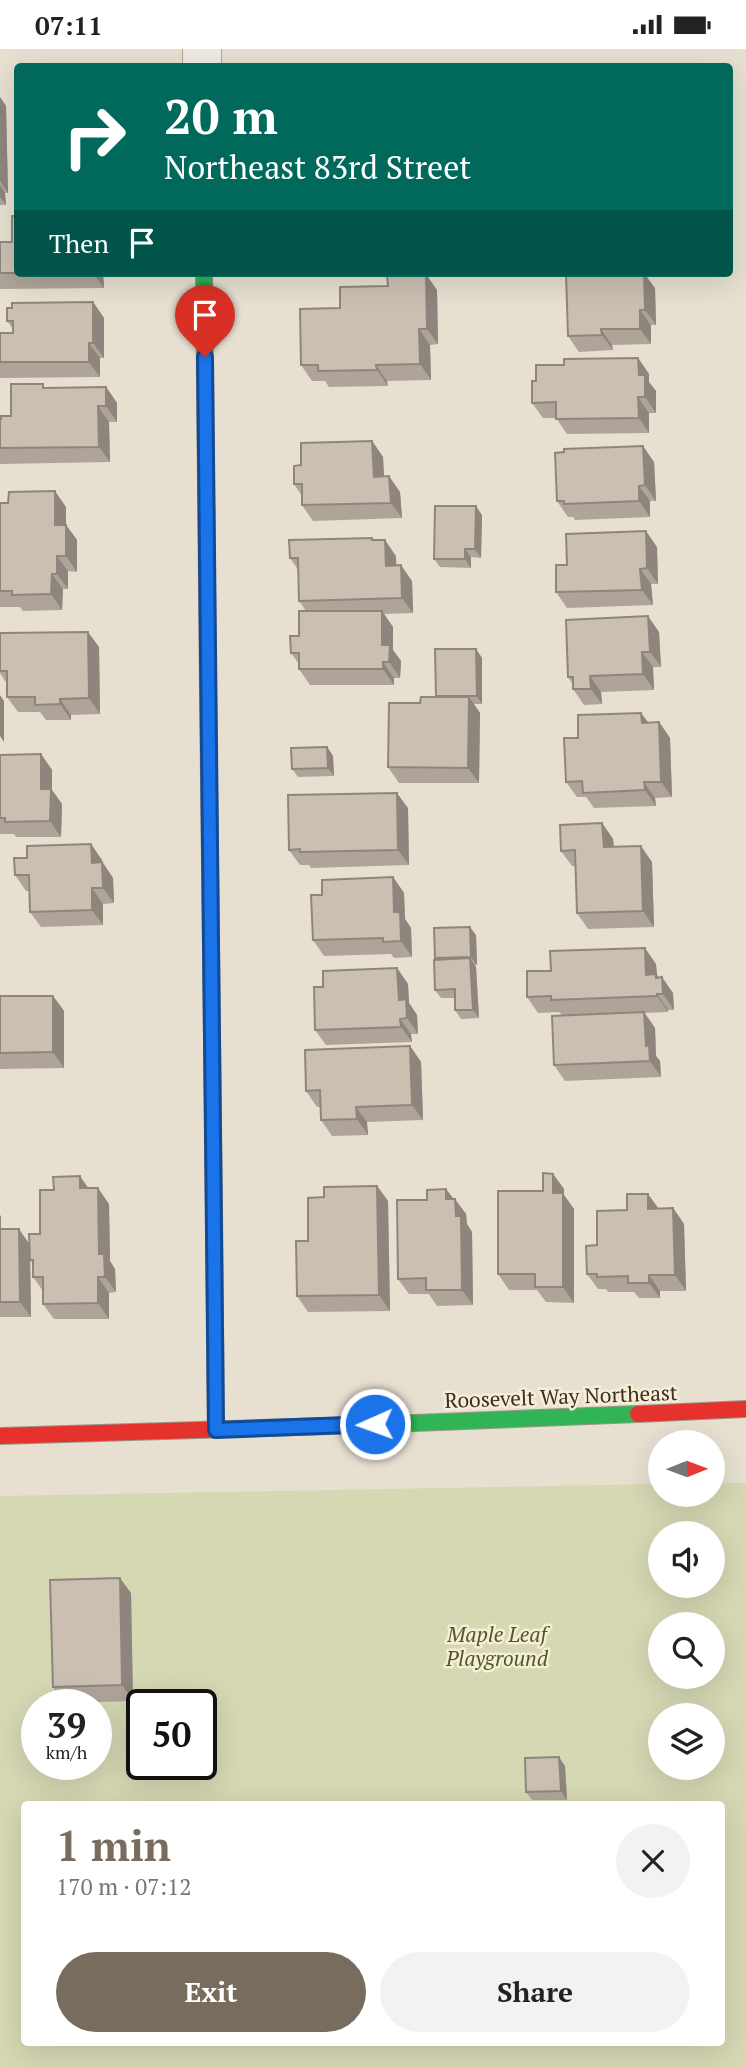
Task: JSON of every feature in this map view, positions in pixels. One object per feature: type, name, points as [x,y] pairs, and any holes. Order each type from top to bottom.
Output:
[{"type":"street","points":[[204,277],[216,1430]]},
{"type":"street","name":"Roosevelt Way Northeast","points":[[0,1436],[746,1409]]},
{"type":"green space","name":"Maple Leaf Playground","points":[[725,1483],[746,1483],[746,2068],[0,2068],[0,1496],[648,1484],[648,1507],[725,1507]]},
{"type":"building","points":[[14,216],[14,273],[0,273],[0,242],[12,242]]},
{"type":"building","points":[[387,277],[426,277],[427,329],[419,329],[420,364],[376,365],[377,370],[318,371],[318,365],[301,365],[300,309],[340,308],[340,287],[388,286]]},
{"type":"building","points":[[566,277],[644,277],[645,310],[640,310],[640,329],[601,329],[602,335],[568,336]]},
{"type":"building","points":[[93,302],[93,343],[89,343],[89,362],[0,362],[0,333],[13,333],[13,321],[7,321],[7,308],[12,308],[12,303]]},
{"type":"building","points":[[638,358],[639,375],[645,375],[645,397],[638,397],[639,418],[556,419],[556,402],[532,403],[532,381],[536,381],[536,365],[564,365],[564,359]]},
{"type":"building","points":[[11,384],[43,384],[43,388],[106,387],[106,406],[98,406],[99,447],[0,448],[1,416],[11,416]]},
{"type":"building","points":[[372,441],[374,477],[389,476],[391,503],[302,505],[302,484],[294,484],[294,466],[301,465],[301,443]]},
{"type":"building","points":[[643,446],[645,485],[639,486],[639,501],[564,504],[564,501],[557,501],[555,453],[564,452],[564,449]]},
{"type":"building","points":[[55,491],[55,525],[66,525],[66,556],[57,556],[57,574],[52,574],[51,594],[12,595],[12,591],[0,591],[0,503],[8,503],[9,492]]},
{"type":"building","points":[[435,506],[476,506],[475,549],[465,549],[465,559],[434,559]]},
{"type":"building","points":[[646,531],[647,568],[640,569],[642,590],[556,592],[556,565],[567,565],[566,534]]},
{"type":"building","points":[[289,540],[385,540],[386,566],[401,565],[402,598],[299,601],[298,558],[290,558]]},
{"type":"building","points":[[299,611],[382,611],[382,645],[390,645],[389,662],[383,662],[383,669],[299,669],[299,653],[291,653],[290,636],[299,636]]},
{"type":"building","points":[[648,616],[650,652],[642,652],[643,674],[590,676],[591,689],[573,689],[573,677],[568,677],[566,620]]},
{"type":"building","points":[[88,632],[89,698],[60,699],[60,704],[35,705],[35,697],[7,697],[7,671],[0,671],[0,633]]},
{"type":"building","points":[[435,649],[476,649],[477,696],[436,696]]},
{"type":"building","points":[[421,697],[469,697],[468,768],[388,767],[389,703],[420,703]]},
{"type":"building","points":[[641,713],[642,723],[659,722],[661,782],[644,782],[645,790],[583,793],[582,781],[566,782],[564,738],[578,738],[578,715]]},
{"type":"building","points":[[327,747],[328,768],[292,769],[291,748]]},
{"type":"building","points":[[41,754],[41,789],[51,789],[50,821],[5,822],[5,818],[0,818],[0,755]]},
{"type":"building","points":[[397,793],[398,850],[289,850],[288,795]]},
{"type":"building","points":[[602,823],[604,847],[641,846],[643,911],[577,913],[575,850],[561,851],[560,825]]},
{"type":"building","points":[[91,844],[92,863],[102,862],[103,888],[92,888],[92,910],[30,912],[29,875],[15,875],[14,858],[27,858],[27,846]]},
{"type":"building","points":[[393,877],[394,912],[400,912],[401,941],[383,942],[383,938],[313,940],[311,895],[322,895],[322,880]]},
{"type":"building","points":[[470,927],[471,957],[435,958],[434,928]]},
{"type":"building","points":[[645,948],[646,975],[656,974],[656,978],[662,977],[663,994],[551,1000],[551,996],[527,997],[527,971],[551,971],[550,951]]},
{"type":"building","points":[[470,958],[473,1010],[455,1010],[455,989],[435,990],[434,960]]},
{"type":"building","points":[[397,968],[399,1000],[406,999],[407,1018],[400,1019],[401,1027],[315,1030],[314,987],[323,987],[323,971]]},
{"type":"building","points":[[0,996],[53,996],[53,1052],[0,1053]]},
{"type":"building","points":[[644,1012],[646,1046],[649,1045],[650,1061],[554,1065],[552,1016]]},
{"type":"building","points":[[410,1046],[412,1105],[356,1107],[357,1119],[321,1120],[320,1090],[306,1091],[305,1050]]},
{"type":"building","points":[[543,1173],[553,1174],[553,1193],[563,1193],[563,1287],[535,1287],[535,1274],[498,1274],[498,1191],[543,1191]]},
{"type":"building","points":[[80,1176],[80,1188],[98,1188],[99,1254],[104,1254],[105,1277],[98,1277],[98,1303],[43,1304],[43,1277],[33,1277],[29,1234],[40,1234],[40,1190],[54,1190],[53,1177]]},
{"type":"building","points":[[377,1186],[379,1295],[297,1296],[296,1241],[308,1241],[308,1198],[324,1197],[324,1187]]},
{"type":"building","points":[[446,1189],[446,1199],[455,1199],[456,1216],[461,1216],[462,1290],[426,1290],[426,1278],[398,1279],[397,1200],[427,1200],[427,1190]]},
{"type":"building","points":[[627,1194],[648,1194],[648,1209],[673,1208],[675,1275],[649,1275],[649,1283],[628,1283],[628,1276],[597,1277],[597,1274],[587,1274],[586,1246],[597,1245],[597,1211],[627,1210]]},
{"type":"building","points":[[0,1229],[19,1229],[20,1302],[0,1302]]},
{"type":"building","points":[[120,1578],[122,1685],[53,1687],[50,1580]]},
{"type":"building","points":[[559,1757],[561,1791],[526,1792],[525,1758]]},
{"type":"traffic: fast","points":[[204,277],[208,693]]},
{"type":"traffic: fast","points":[[214,1205],[216,1430]]},
{"type":"traffic: fast","points":[[364,1425],[638,1414]]},
{"type":"traffic: slow","points":[[208,693],[214,1205]]},
{"type":"traffic: jam","points":[[638,1414],[746,1409]]},
{"type":"traffic: jam","points":[[0,1436],[364,1425]]},
{"type":"route","points":[[205,357],[216,1430],[375,1424]]}]
